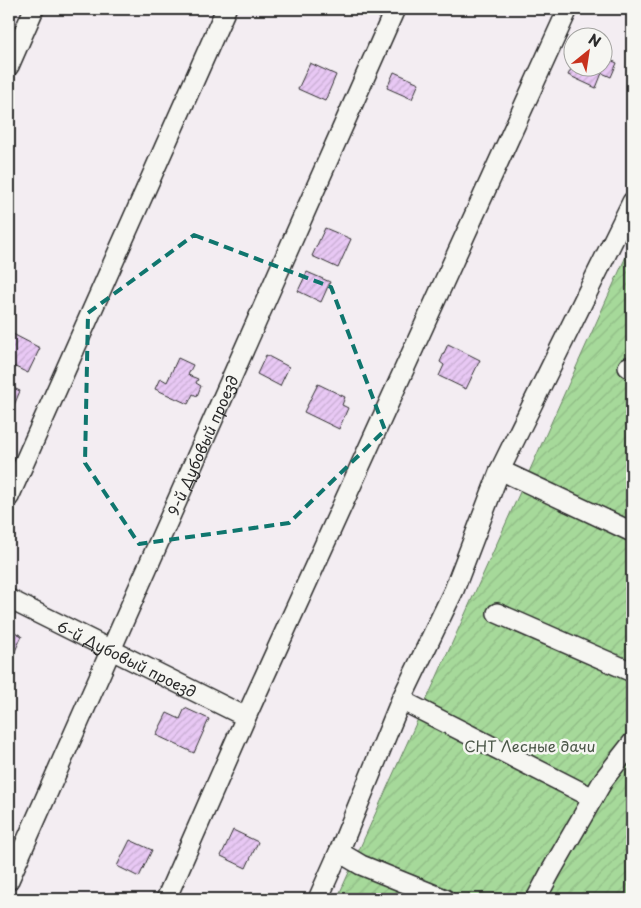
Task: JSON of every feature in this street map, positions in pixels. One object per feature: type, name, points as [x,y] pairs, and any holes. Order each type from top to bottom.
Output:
[{"type":"street","points":[[9,66],[34,9]]},
{"type":"street","points":[[9,497],[226,9]]},
{"type":"street","name":"9-й Дубовый проезд","points":[[9,880],[395,9]]},
{"type":"street","points":[[166,899],[246,717],[568,9]]},
{"type":"street","points":[[318,899],[401,700],[454,590],[500,470],[632,202]]},
{"type":"street","points":[[500,470],[632,532]]},
{"type":"street","name":"6-й Дубовый проезд","points":[[9,599],[246,717]]},
{"type":"street","points":[[496,613],[632,672]]},
{"type":"street","points":[[401,700],[593,798]]},
{"type":"street","points":[[536,899],[604,779],[632,743]]},
{"type":"street","points":[[339,852],[361,865],[445,899]]},
{"type":"highlighted area","points":[[194,235],[331,287],[385,430],[289,523],[139,544],[85,463],[88,313]]},
{"type":"green space","name":"СНТ Лесные дачи","points":[[632,243],[632,899],[337,899]]},
{"type":"building","points":[[310,63],[336,75],[325,101],[298,89]]},
{"type":"building","points":[[394,72],[419,83],[412,99],[387,88]]},
{"type":"building","points":[[574,78],[600,78],[596,88]]},
{"type":"building","points":[[325,228],[351,239],[338,268],[312,256]]},
{"type":"building","points":[[307,272],[330,282],[321,302],[298,291]]},
{"type":"building","points":[[9,332],[40,348],[28,373],[9,364],[9,350],[11,346],[9,344]]},
{"type":"building","points":[[448,344],[480,360],[466,389],[439,376],[444,365],[440,362]]},
{"type":"building","points":[[266,355],[289,367],[280,386],[257,374]]},
{"type":"building","points":[[178,358],[193,365],[188,375],[198,379],[196,383],[201,386],[197,396],[193,394],[188,404],[155,389],[160,378],[167,382]]},
{"type":"building","points":[[318,384],[345,397],[342,405],[348,408],[339,429],[304,412]]},
{"type":"building","points":[[9,386],[20,391],[12,410],[9,409]]},
{"type":"building","points":[[9,629],[22,636],[9,664]]},
{"type":"building","points":[[185,708],[209,719],[194,753],[156,735],[167,713],[180,719]]},
{"type":"building","points":[[233,830],[258,842],[246,868],[221,856]]},
{"type":"building","points":[[130,840],[152,850],[139,877],[117,866]]}]
